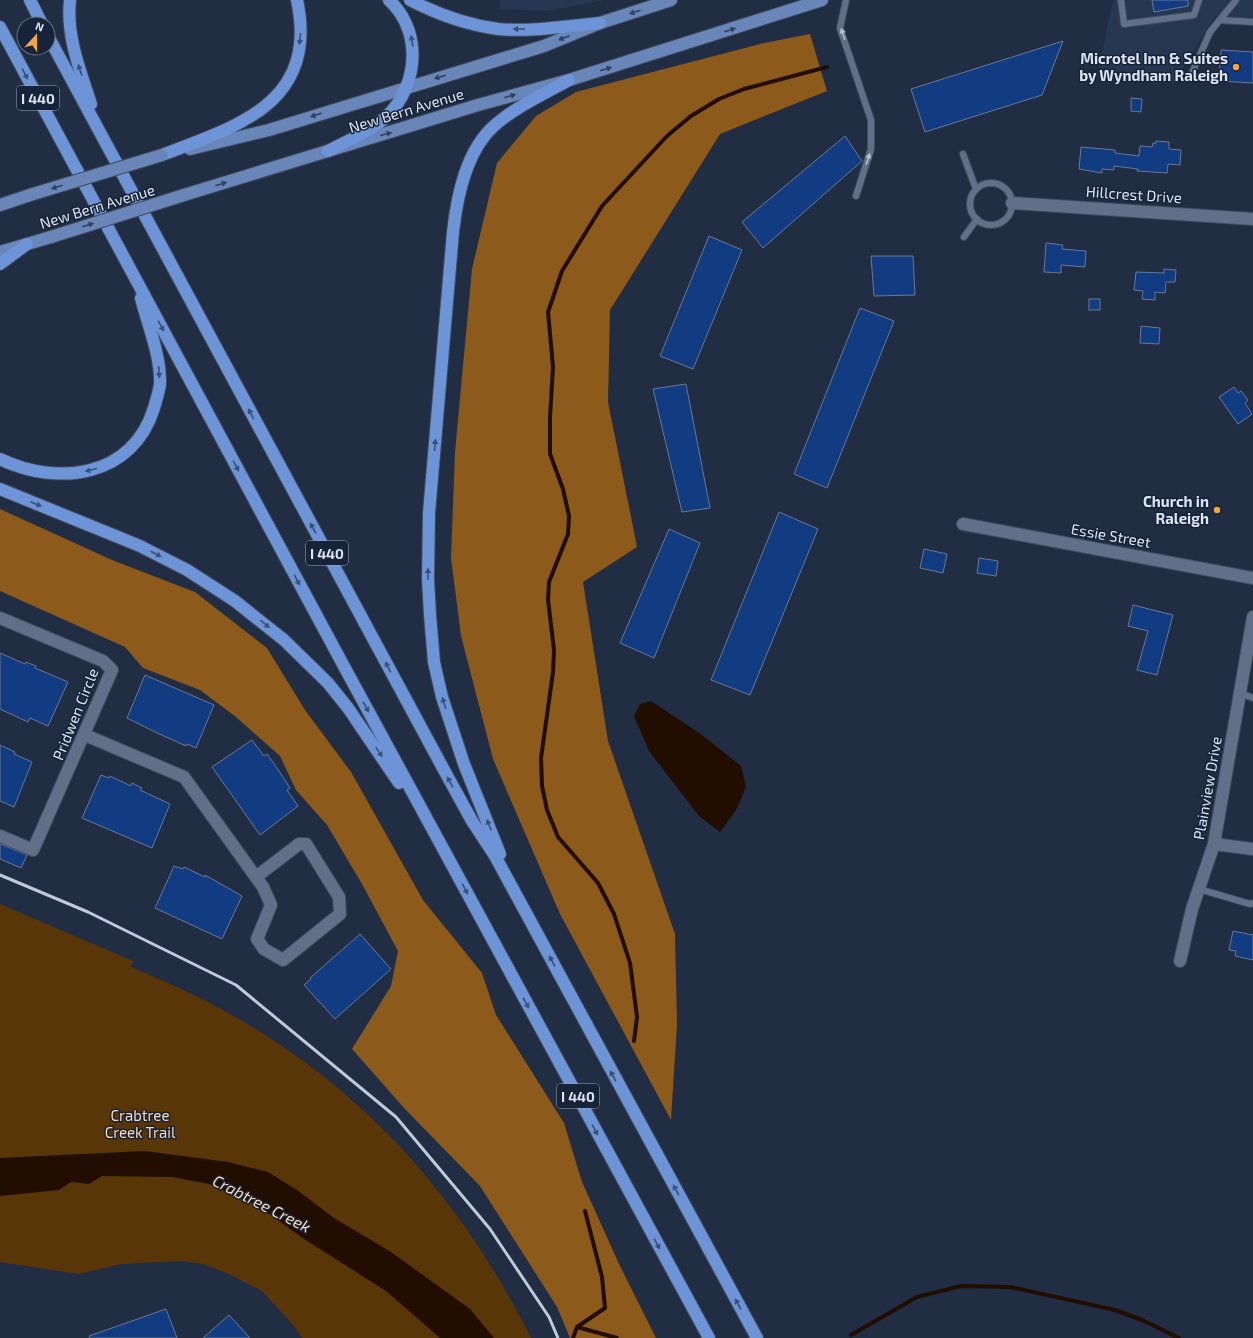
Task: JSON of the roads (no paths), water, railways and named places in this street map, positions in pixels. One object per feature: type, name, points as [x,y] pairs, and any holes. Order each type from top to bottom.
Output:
[{"type":"highway","points":[[30,0],[38,16]]},
{"type":"highway","points":[[70,0],[69,29],[75,56],[100,134]]},
{"type":"highway","points":[[162,155],[242,123],[275,99],[292,72],[298,54],[301,26],[296,0]]},
{"type":"highway","points":[[328,151],[379,123],[393,109],[407,86],[412,67],[412,39],[402,15],[389,0]]},
{"type":"highway","points":[[410,0],[444,15],[469,23],[498,29],[525,30],[600,23]]},
{"type":"highway","name":"I 440","points":[[0,27],[709,1338]]},
{"type":"highway","name":"I 440","points":[[56,51],[100,134],[140,204],[198,317],[444,770],[472,821],[495,856],[757,1338]]},
{"type":"highway","points":[[518,900],[464,764],[442,697],[434,662],[428,579],[429,513],[453,232],[456,204],[462,181],[470,161],[494,126],[528,103],[568,80]]},
{"type":"highway","points":[[0,264],[27,244]]},
{"type":"highway","points":[[0,459],[21,467],[61,474],[89,471],[105,466],[115,460],[136,442],[147,428],[158,393],[160,370],[136,280]]},
{"type":"highway","points":[[0,489],[140,546],[187,570],[248,610],[304,659],[328,683],[348,708],[446,854]]},
{"type":"main road","name":"New Bern Avenue","points":[[0,205],[162,155],[269,130],[407,86],[544,46],[600,23],[671,0]]},
{"type":"main road","name":"New Bern Avenue","points":[[0,252],[478,105],[568,80],[822,0]]},
{"type":"street","name":"Hillcrest Drive","points":[[1012,203],[1253,219]]},
{"type":"street","name":"Essie Street","points":[[963,524],[1253,578]]},
{"type":"street","name":"Plainview Drive","points":[[1180,961],[1192,909],[1214,844],[1253,617]]},
{"type":"street","name":"Pridwen Circle","points":[[0,618],[103,661],[112,670],[34,850],[0,836]]},
{"type":"street","points":[[85,735],[184,777],[263,887],[271,905],[257,939],[264,949],[283,960],[340,914],[339,897],[306,844],[299,844],[256,877]]},
{"type":"street","points":[[1214,844],[1253,849]]},
{"type":"lane","points":[[846,0],[840,28],[871,120],[872,149],[856,196]]},
{"type":"lane","points":[[1121,0],[1124,24],[1194,15],[1198,0]]},
{"type":"lane","points":[[1192,73],[1210,32],[1236,0]]},
{"type":"lane","points":[[1220,20],[1253,22]]},
{"type":"lane","points":[[963,154],[976,189]]},
{"type":"lane","points":[[988,183],[1002,185],[1007,190],[1012,203],[1012,210],[1003,221],[989,225],[977,219],[970,208],[972,194],[976,189],[988,183]]},
{"type":"lane","points":[[964,237],[977,219]]},
{"type":"lane","points":[[1240,692],[1253,698]]},
{"type":"lane","points":[[1199,889],[1253,903]]},
{"type":"water","points":[[651,701],[702,735],[741,766],[746,787],[736,810],[720,832],[699,816],[649,751],[634,716],[640,704]]},
{"type":"water","name":"Crabtree Creek","points":[[145,1151],[228,1162],[268,1172],[297,1190],[334,1218],[391,1252],[470,1309],[494,1338],[440,1338],[386,1291],[304,1239],[257,1205],[209,1184],[172,1177],[102,1176],[89,1184],[71,1182],[59,1190],[0,1196],[0,1158]]},
{"type":"waterway","points":[[634,1041],[637,1017],[630,963],[614,914],[598,883],[558,837],[547,810],[542,786],[541,758],[553,672],[554,650],[548,600],[549,582],[568,534],[569,516],[563,489],[550,454],[550,417],[553,367],[548,312],[562,271],[602,206],[667,136],[691,116],[719,99],[744,89],[827,67]]},
{"type":"waterway","points":[[573,1338],[577,1327],[605,1308],[602,1277],[585,1211]]},
{"type":"waterway","points":[[851,1335],[917,1297],[961,1286],[1010,1287],[1115,1310],[1142,1320],[1179,1338]]},
{"type":"waterway","points":[[577,1327],[617,1338]]},
{"type":"railway","points":[[0,875],[88,912],[236,985],[396,1117],[490,1229],[549,1317],[558,1338]]},
{"type":"place","name":"Microtel Inn & Suites by Wyndham Raleigh","points":[[1236,67]]},
{"type":"place","name":"Church in Raleigh","points":[[1217,510]]},
{"type":"park label","name":"Crabtree Creek Trail","points":[[140,1124]]}]
